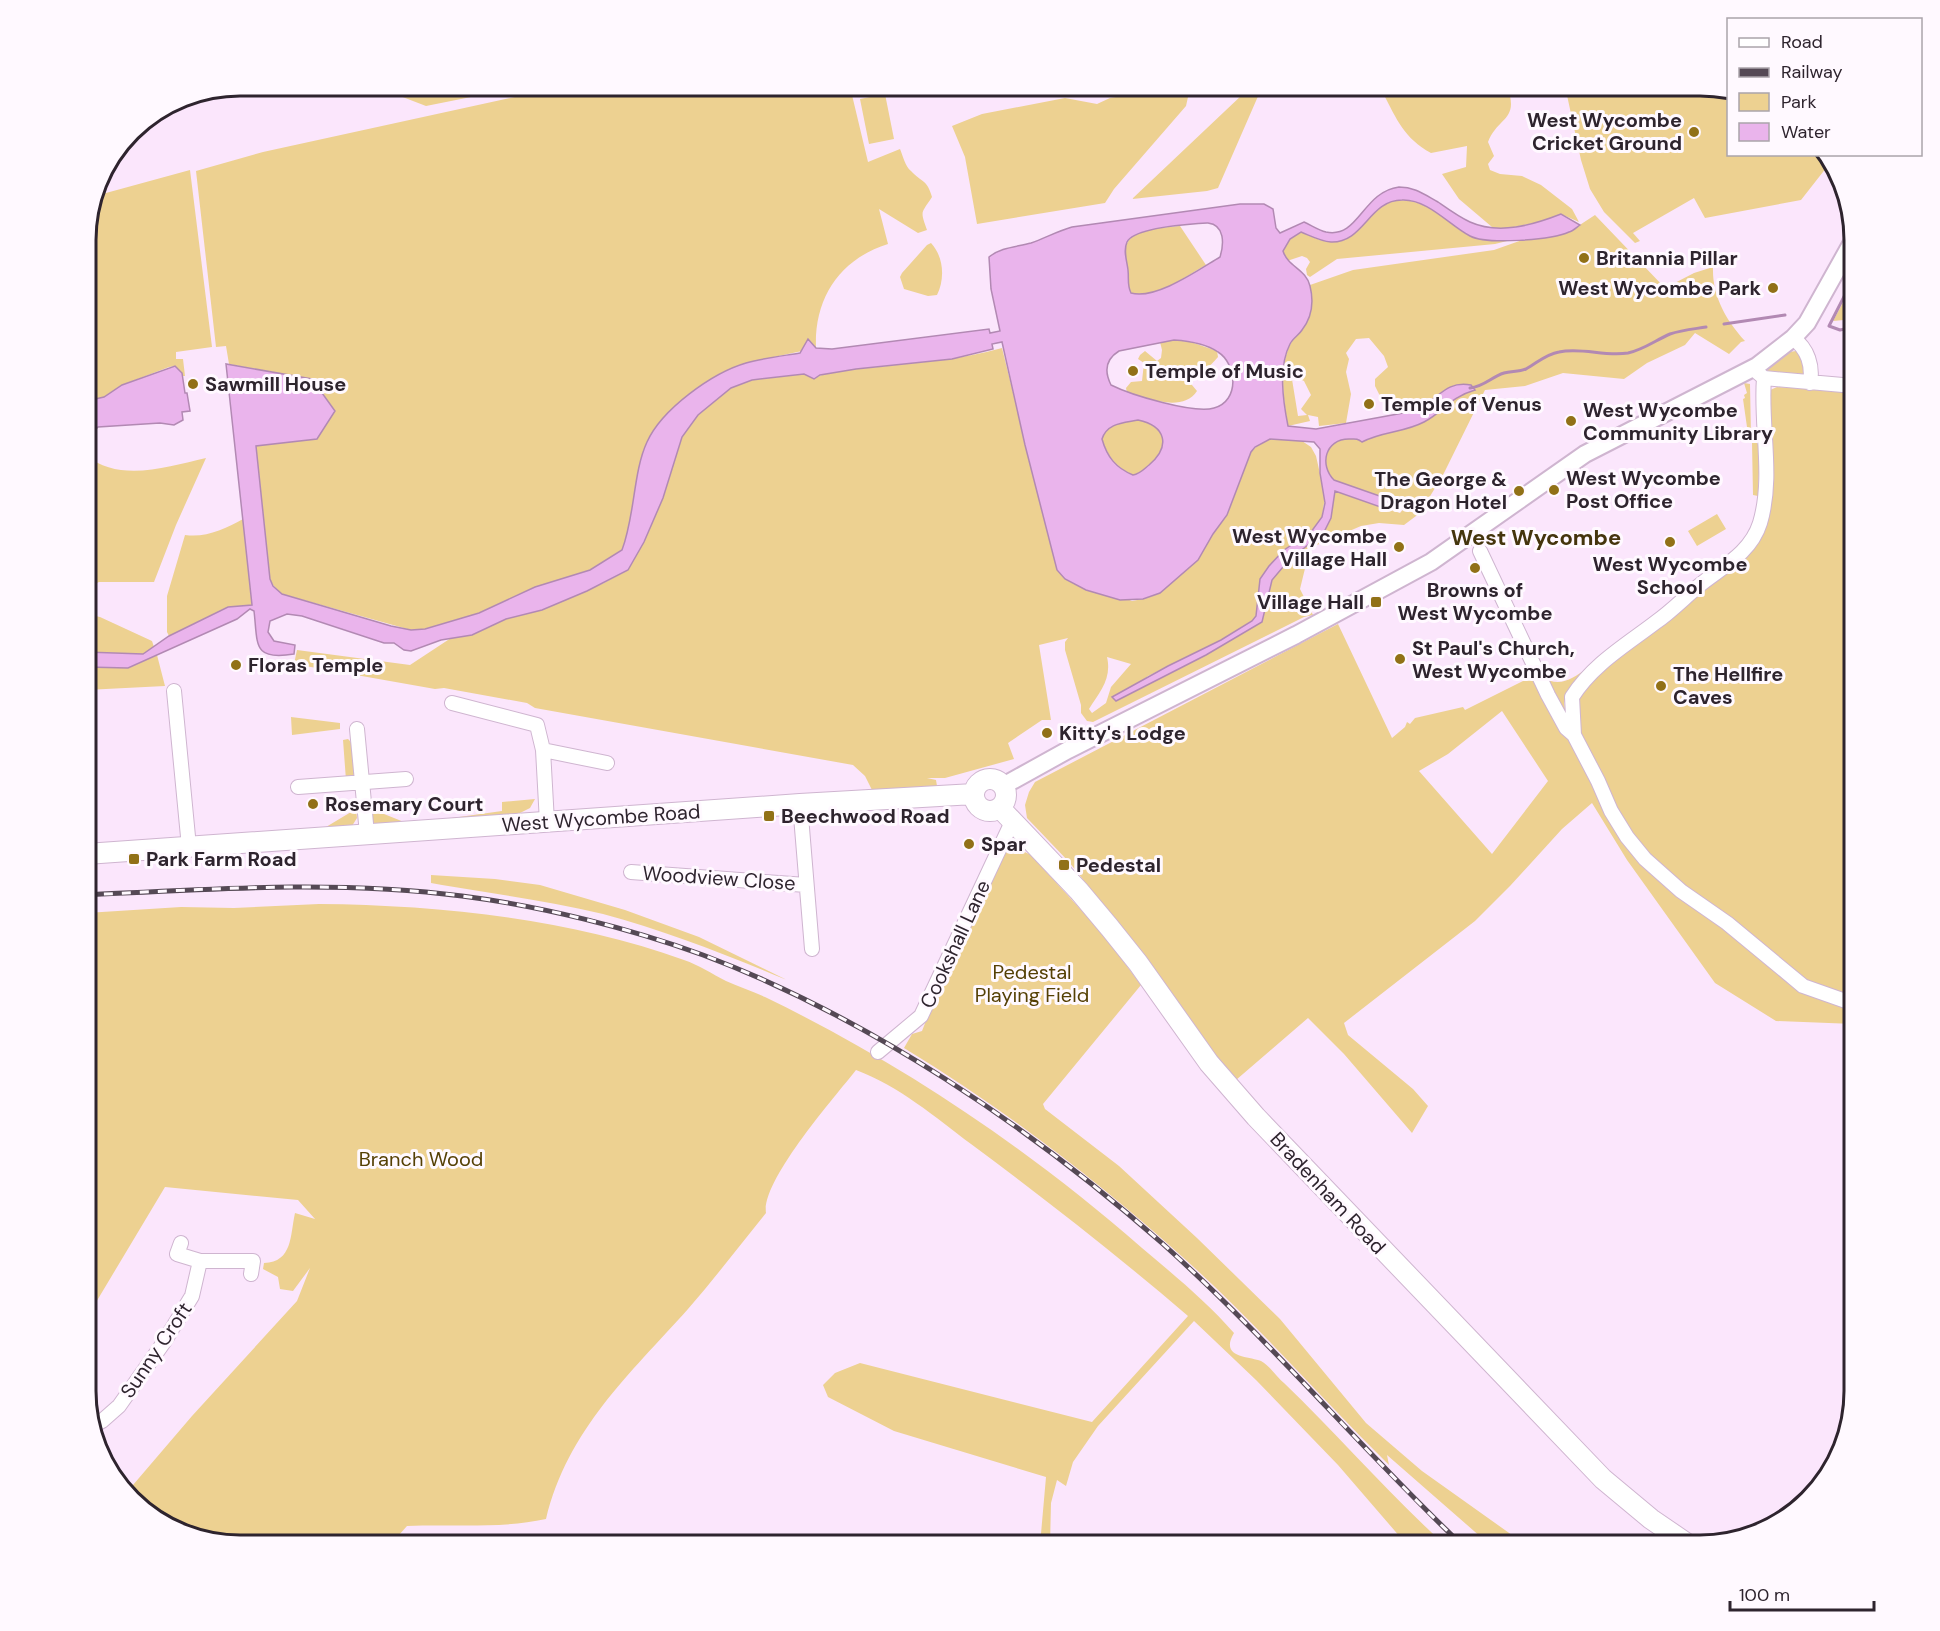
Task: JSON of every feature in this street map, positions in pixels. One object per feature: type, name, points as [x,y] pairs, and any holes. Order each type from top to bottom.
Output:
[{"type":"highway","points":[[983,780],[996,780],[1003,786],[1006,815],[985,811],[976,804],[974,794],[978,784],[983,780]]},
{"type":"highway","name":"West Wycombe Road","points":[[96,853],[974,794]]},
{"type":"highway","name":"Bradenham Road","points":[[1006,815],[1110,928],[1138,963],[1209,1063],[1256,1117],[1603,1479],[1651,1519],[1674,1535]]},
{"type":"main road","points":[[1003,786],[1068,750],[1296,635],[1431,562],[1475,543],[1585,454],[1759,373],[1807,323],[1844,258]]},
{"type":"street","points":[[1793,338],[1799,342],[1810,360],[1809,383]]},
{"type":"street","points":[[1574,735],[1572,697],[1590,674],[1731,562],[1750,544],[1761,522],[1767,471],[1763,396],[1759,373],[1809,383],[1844,385]]},
{"type":"street","points":[[1475,543],[1548,694],[1566,728],[1574,735],[1611,811],[1627,837],[1645,859],[1681,891],[1726,923],[1803,986],[1844,1001]]},
{"type":"street","points":[[174,691],[189,847]]},
{"type":"street","points":[[452,703],[537,725],[543,750],[547,822]]},
{"type":"street","points":[[357,729],[367,834]]},
{"type":"street","points":[[543,750],[607,763]]},
{"type":"street","points":[[298,787],[406,779]]},
{"type":"street","points":[[800,804],[812,950]]},
{"type":"street","name":"Cookshall Lane","points":[[878,1052],[921,1016],[1006,815]]},
{"type":"street","name":"Woodview Close","points":[[631,872],[806,885]]},
{"type":"street","points":[[181,1243],[177,1254],[200,1261],[253,1261],[251,1274]]},
{"type":"street","name":"Sunny Croft","points":[[100,1422],[119,1406],[164,1342],[192,1296],[200,1261]]},
{"type":"green space","points":[[400,96],[476,96],[426,106]]},
{"type":"green space","points":[[519,96],[852,96],[868,162],[900,149],[909,169],[926,184],[932,197],[923,212],[927,230],[918,233],[879,209],[888,244],[856,260],[833,283],[820,313],[816,348],[746,363],[660,422],[647,442],[638,476],[631,521],[622,550],[590,570],[535,587],[479,613],[425,629],[411,630],[282,594],[270,579],[256,446],[317,439],[312,379],[229,364],[226,346],[216,347],[196,171],[263,152]]},
{"type":"green space","points":[[885,96],[894,139],[869,144],[860,99]]},
{"type":"green space","points":[[1122,96],[1188,97],[1186,106],[1114,189],[1105,203],[977,224],[965,157],[952,126],[982,114],[1065,98],[1097,104]]},
{"type":"green space","points":[[1241,96],[1258,96],[1218,188],[1132,199]]},
{"type":"green space","points":[[1385,96],[1510,96],[1509,112],[1488,142],[1494,156],[1488,164],[1490,170],[1500,174],[1522,176],[1541,185],[1572,209],[1579,222],[1561,214],[1539,222],[1514,227],[1515,231],[1507,241],[1495,244],[1337,259],[1310,277],[1306,269],[1310,262],[1307,258],[1302,256],[1287,261],[1283,251],[1290,239],[1301,232],[1324,241],[1343,240],[1353,235],[1386,204],[1397,201],[1419,203],[1474,238],[1480,239],[1492,227],[1459,199],[1442,174],[1466,167],[1467,146],[1431,153],[1408,135]]},
{"type":"green space","points":[[1567,96],[1700,96],[1727,99],[1727,156],[1817,156],[1825,169],[1801,200],[1705,218],[1694,198],[1633,233],[1640,241],[1635,243],[1604,212],[1590,189],[1581,160]]},
{"type":"green space","points":[[190,170],[212,347],[176,352],[176,359],[183,359],[185,376],[182,376],[175,366],[169,367],[122,385],[104,397],[96,399],[96,230],[104,193]]},
{"type":"green space","points":[[1595,215],[1665,288],[1694,273],[1713,267],[1718,298],[1732,325],[1745,341],[1729,354],[1695,333],[1685,345],[1647,363],[1624,379],[1563,373],[1525,386],[1485,390],[1444,473],[1420,513],[1404,525],[1379,523],[1361,526],[1310,548],[1300,589],[1313,615],[1304,617],[1093,722],[1087,721],[1081,713],[1081,705],[1065,650],[1065,642],[1068,638],[1039,645],[1051,720],[1042,720],[1008,743],[1014,759],[945,778],[927,778],[936,780],[937,786],[873,792],[865,776],[853,765],[535,708],[527,703],[444,688],[435,689],[294,664],[297,650],[410,665],[451,638],[472,635],[506,619],[542,610],[628,570],[644,542],[663,498],[682,437],[698,415],[731,388],[752,380],[805,374],[814,379],[836,371],[956,358],[1002,348],[1057,570],[1132,601],[1160,593],[1198,560],[1227,515],[1251,452],[1260,443],[1270,439],[1302,441],[1311,447],[1316,456],[1325,496],[1322,517],[1311,532],[1284,550],[1260,579],[1256,616],[1252,621],[1221,640],[1148,676],[1116,701],[1206,655],[1262,622],[1272,580],[1288,561],[1324,532],[1331,518],[1335,491],[1400,513],[1405,507],[1334,480],[1329,474],[1326,460],[1334,443],[1349,439],[1362,442],[1416,426],[1459,397],[1475,390],[1471,385],[1462,384],[1447,388],[1414,411],[1383,402],[1375,386],[1375,379],[1388,367],[1384,356],[1369,338],[1356,339],[1346,353],[1349,359],[1346,372],[1351,394],[1346,423],[1319,426],[1318,417],[1308,415],[1310,421],[1288,426],[1283,384],[1284,363],[1291,343],[1309,318],[1312,302],[1310,285],[1353,270],[1494,250],[1525,239],[1569,232]],"holes":[[[1290,367],[1298,378],[1304,381],[1311,395],[1301,409],[1307,415],[1298,416]],[[1107,657],[1131,664],[1111,687],[1106,703],[1092,713],[1089,709],[1101,690],[1108,672]]]},
{"type":"green space","points":[[1180,226],[1206,265],[1160,290],[1141,294],[1131,293],[1125,254],[1131,238],[1146,231]]},
{"type":"green space","points":[[931,243],[939,255],[942,268],[940,289],[937,295],[928,296],[904,289],[900,277],[902,273]]},
{"type":"green space","points":[[1844,301],[1844,320],[1833,321]]},
{"type":"green space","points":[[1174,340],[1191,342],[1217,351],[1218,357],[1208,367],[1187,375],[1187,379],[1197,391],[1191,398],[1174,403],[1127,393],[1126,388],[1131,382],[1142,381],[1144,363],[1138,359],[1140,355],[1145,351],[1157,361],[1161,358],[1160,342]]},
{"type":"green space","points":[[1796,351],[1801,354],[1805,372],[1803,375],[1768,374],[1767,367],[1789,352]]},
{"type":"green space","points":[[1744,383],[1750,384],[1751,436],[1748,434],[1743,399],[1747,393]]},
{"type":"green space","points":[[1777,387],[1844,391],[1844,1024],[1776,1021],[1715,983],[1627,860],[1592,803],[1562,829],[1475,921],[1344,1023],[1348,1035],[1413,1089],[1428,1106],[1412,1133],[1344,1054],[1308,1018],[1236,1080],[1195,1032],[1131,940],[1069,862],[1027,818],[1025,805],[1035,782],[1338,624],[1392,738],[1405,727],[1407,722],[1410,724],[1415,718],[1463,707],[1465,710],[1531,677],[1584,766],[1612,820],[1672,878],[1629,834],[1579,735],[1576,701],[1582,688],[1755,542],[1768,391]],"holes":[[[1502,711],[1548,781],[1492,854],[1419,771],[1448,754]]]},
{"type":"green space","points":[[1138,420],[1155,427],[1160,432],[1163,444],[1156,458],[1138,474],[1133,475],[1113,461],[1102,439],[1112,427]]},
{"type":"green space","points":[[1752,443],[1757,443],[1760,448],[1758,496],[1753,495]]},
{"type":"green space","points":[[206,458],[154,582],[96,583],[96,462],[113,469],[128,471],[160,468]]},
{"type":"green space","points":[[1717,514],[1726,529],[1697,546],[1688,531]]},
{"type":"green space","points":[[243,519],[252,606],[228,607],[169,636],[167,596],[185,535],[208,534]]},
{"type":"green space","points":[[96,616],[152,641],[154,647],[143,654],[96,652]]},
{"type":"green space","points":[[157,655],[165,686],[96,689],[96,667],[128,668]]},
{"type":"green space","points":[[1588,668],[1567,692],[1564,703],[1567,722],[1541,677],[1554,682],[1566,681]]},
{"type":"green space","points":[[291,717],[340,723],[340,729],[292,735]]},
{"type":"green space","points":[[348,739],[354,750],[356,766],[353,776],[346,780],[343,740]]},
{"type":"green space","points":[[535,799],[530,808],[518,814],[388,827],[376,826],[368,815],[369,808],[404,822],[415,821],[416,823],[502,811],[502,802]]},
{"type":"green space","points":[[356,809],[357,818],[352,826],[281,831],[326,827]]},
{"type":"green space","name":"Pedestal Playing Field","points":[[1008,844],[1031,855],[1103,934],[1141,985],[1043,1104],[1045,1109],[1119,1166],[1280,1319],[1366,1423],[1422,1471],[1512,1535],[1479,1535],[1387,1455],[1389,1465],[1239,1310],[1154,1232],[1051,1148],[979,1096],[904,1048],[912,1034],[922,1031],[946,970]]},
{"type":"green space","points":[[431,875],[495,879],[540,885],[625,910],[699,937],[787,980],[696,944],[627,921],[563,905],[431,883]]},
{"type":"green space","name":"Branch Wood","points":[[319,904],[411,907],[504,917],[596,934],[695,964],[816,1023],[914,1079],[962,1110],[1099,1211],[1201,1299],[1223,1321],[1234,1333],[1230,1341],[1233,1352],[1267,1365],[1434,1535],[1398,1535],[1338,1465],[1256,1380],[1194,1321],[1098,1426],[1073,1462],[1066,1486],[1057,1480],[1051,1503],[1050,1535],[1041,1535],[1046,1477],[894,1431],[828,1397],[823,1385],[835,1373],[860,1363],[1092,1422],[1188,1316],[1081,1228],[930,1113],[902,1093],[856,1070],[786,1161],[768,1199],[766,1213],[698,1297],[623,1381],[585,1430],[556,1487],[546,1519],[494,1525],[407,1526],[399,1535],[240,1535],[203,1530],[168,1516],[132,1486],[192,1416],[297,1301],[310,1268],[293,1291],[280,1289],[278,1277],[263,1269],[264,1263],[280,1258],[285,1253],[291,1238],[295,1213],[315,1219],[298,1200],[165,1187],[96,1302],[96,912],[181,907],[234,908]]},
{"type":"water","points":[[1405,187],[1424,194],[1466,220],[1493,228],[1516,227],[1561,214],[1580,225],[1560,235],[1548,237],[1504,241],[1478,239],[1429,208],[1412,201],[1402,200],[1382,207],[1351,236],[1342,240],[1331,242],[1301,232],[1290,239],[1283,251],[1289,261],[1308,280],[1312,304],[1308,320],[1290,344],[1284,363],[1283,395],[1288,426],[1316,429],[1414,411],[1447,388],[1462,384],[1471,385],[1475,390],[1459,397],[1416,426],[1362,442],[1349,439],[1334,443],[1326,460],[1329,474],[1334,480],[1394,501],[1386,509],[1335,491],[1331,518],[1324,532],[1288,561],[1272,580],[1262,622],[1206,655],[1116,701],[1112,697],[1221,640],[1252,621],[1256,616],[1260,579],[1284,550],[1311,532],[1322,517],[1325,503],[1320,473],[1320,449],[1314,442],[1270,439],[1255,447],[1227,515],[1198,560],[1160,593],[1143,599],[1120,600],[1086,590],[1065,579],[1057,570],[1002,342],[992,344],[993,349],[952,359],[856,369],[820,375],[814,379],[804,374],[752,380],[731,388],[698,415],[682,437],[663,498],[644,542],[628,570],[542,610],[506,619],[472,635],[441,640],[411,651],[404,650],[394,643],[384,643],[302,616],[287,614],[270,621],[268,632],[274,641],[295,645],[294,654],[280,656],[271,655],[260,648],[257,641],[254,611],[250,609],[237,619],[128,668],[96,667],[96,652],[143,654],[169,636],[228,607],[252,605],[226,364],[312,379],[335,411],[317,439],[256,446],[270,579],[273,586],[282,594],[391,626],[411,630],[425,629],[479,613],[535,587],[590,570],[622,550],[642,454],[654,430],[664,417],[689,394],[733,368],[746,363],[800,353],[808,339],[816,348],[832,349],[989,329],[990,333],[1000,331],[991,289],[989,257],[1004,249],[1031,243],[1072,227],[1240,204],[1264,204],[1273,209],[1276,228],[1280,233],[1304,222],[1326,232],[1337,232],[1346,229],[1354,222],[1377,197],[1387,191]],"holes":[[[1208,223],[1218,227],[1222,236],[1220,257],[1164,288],[1141,294],[1131,293],[1125,249],[1132,237],[1164,227]],[[1174,340],[1202,345],[1213,349],[1224,358],[1229,365],[1233,382],[1232,390],[1222,404],[1205,409],[1178,406],[1133,394],[1111,385],[1107,370],[1111,358],[1119,351]],[[1138,420],[1155,427],[1160,432],[1163,444],[1156,458],[1138,474],[1133,475],[1113,461],[1102,439],[1112,427]]]},
{"type":"water","points":[[175,366],[182,373],[190,411],[182,412],[183,420],[174,425],[160,423],[98,427],[96,429],[96,399],[104,397],[122,385]]},
{"type":"waterway","points":[[1844,297],[1829,326],[1844,329]]},
{"type":"waterway","points":[[1724,324],[1785,315]]},
{"type":"waterway","points":[[1470,388],[1504,373],[1526,369],[1554,353],[1568,351],[1611,354],[1634,352],[1670,334],[1706,327]]},
{"type":"railway","points":[[96,895],[227,888],[321,887],[368,888],[462,896],[553,912],[615,927],[675,945],[765,980],[887,1043],[946,1079],[1059,1159],[1112,1201],[1163,1244],[1240,1317],[1452,1535]]},
{"type":"place","name":"West Wycombe Cricket Ground","points":[[1694,132]]},
{"type":"place","name":"Britannia Pillar","points":[[1584,258]]},
{"type":"place","name":"West Wycombe Park","points":[[1773,288]]},
{"type":"place","name":"Temple of Music","points":[[1133,371]]},
{"type":"place","name":"Sawmill House","points":[[193,384]]},
{"type":"place","name":"Temple of Venus","points":[[1369,404]]},
{"type":"place","name":"West Wycombe Community Library","points":[[1571,421]]},
{"type":"place","name":"West Wycombe Post Office","points":[[1554,490]]},
{"type":"place","name":"The George & Dragon Hotel","points":[[1519,491]]},
{"type":"place","name":"West Wycombe School","points":[[1670,542]]},
{"type":"place","name":"West Wycombe Village Hall","points":[[1399,547]]},
{"type":"place","name":"Browns of West Wycombe","points":[[1475,568]]},
{"type":"place","name":"Village Hall","points":[[1376,602]]},
{"type":"place","name":"St Paul's Church, West Wycombe","points":[[1400,659]]},
{"type":"place","name":"Floras Temple","points":[[236,665]]},
{"type":"place","name":"The Hellfire Caves","points":[[1661,686]]},
{"type":"place","name":"Kitty's Lodge","points":[[1047,733]]},
{"type":"place","name":"Rosemary Court","points":[[313,804]]},
{"type":"place","name":"Beechwood Road","points":[[769,816]]},
{"type":"place","name":"Spar","points":[[969,844]]},
{"type":"place","name":"Park Farm Road","points":[[134,859]]},
{"type":"place","name":"Pedestal","points":[[1064,865]]},
{"type":"district","name":"West Wycombe","points":[[1536,537]]}]
